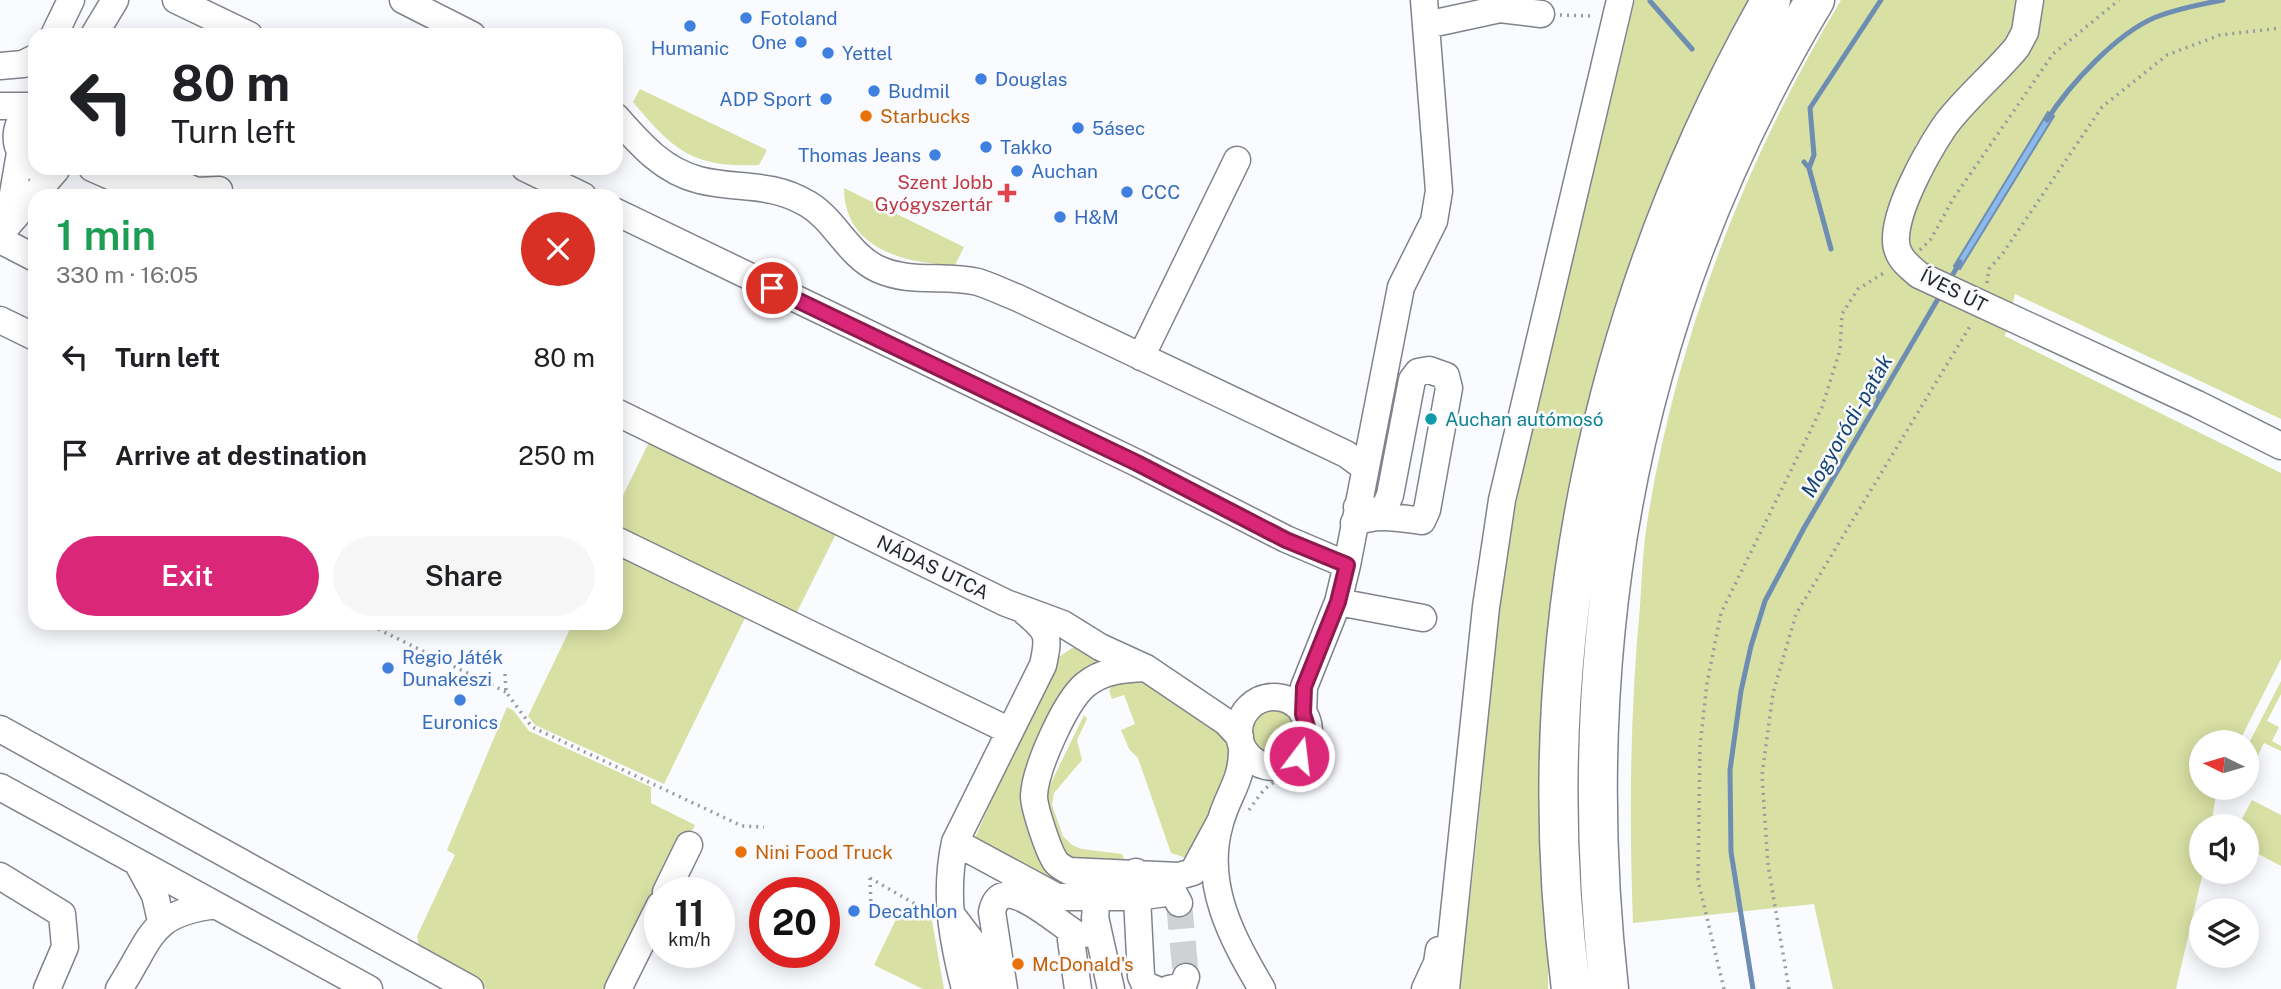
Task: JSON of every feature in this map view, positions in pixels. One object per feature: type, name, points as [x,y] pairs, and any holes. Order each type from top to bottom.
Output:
[{"type":"highway","points":[[1571,989],[1558,822],[1559,742],[1569,598],[1591,473],[1635,303],[1675,195],[1717,99],[1771,0]]},
{"type":"highway","points":[[1609,989],[1598,869],[1596,742],[1607,594],[1628,470],[1665,332],[1711,205],[1766,86],[1815,0]]},
{"type":"street","points":[[57,28],[71,0]]},
{"type":"street","points":[[176,0],[234,28]]},
{"type":"street","points":[[403,0],[447,10],[465,28]]},
{"type":"street","points":[[1446,989],[1486,607],[1502,500],[1620,0]]},
{"type":"street","name":"ÍVES ÚT","points":[[2030,0],[2025,32],[2017,47],[1945,125],[1918,172],[1899,219],[1896,248],[1911,268],[1975,301],[2281,446]]},
{"type":"street","points":[[1220,900],[1231,832],[1261,781],[1296,759],[1305,748],[1309,733],[1303,714],[1304,687],[1338,602],[1347,565],[1401,287],[1434,221],[1439,191],[1425,13],[1500,9],[1541,14]]},
{"type":"street","points":[[0,66],[28,62]]},
{"type":"street","points":[[0,106],[28,106]]},
{"type":"street","points":[[28,113],[18,124],[28,148]]},
{"type":"street","points":[[623,124],[657,160],[677,172],[709,182],[762,186],[810,205],[855,253],[878,268],[913,279],[977,282],[1017,298],[1346,454],[1364,467]]},
{"type":"street","points":[[1142,357],[1237,160]]},
{"type":"street","points":[[2,235],[28,167]]},
{"type":"street","points":[[2,235],[28,167]]},
{"type":"street","points":[[108,175],[140,189]]},
{"type":"street","points":[[161,175],[191,189]]},
{"type":"street","points":[[540,175],[568,189]]},
{"type":"street","points":[[623,215],[1137,463],[1286,540],[1347,565]]},
{"type":"street","points":[[2,235],[28,253]]},
{"type":"street","points":[[0,320],[28,334]]},
{"type":"street","points":[[1429,370],[1446,376],[1449,388],[1427,510],[1422,521],[1389,516],[1365,518],[1356,515],[1385,507],[1390,495],[1412,380],[1418,372],[1429,370]]},
{"type":"street","name":"NÁDAS UTCA","points":[[623,415],[1023,610],[1063,624],[1100,647],[1146,668],[1226,722],[1241,742]]},
{"type":"street","points":[[623,543],[1010,731]]},
{"type":"street","points":[[1338,602],[1423,618]]},
{"type":"street","points":[[1004,989],[992,912],[994,902],[1002,894],[1010,893],[1041,908],[1061,926],[1090,916],[1137,884],[1193,872],[1239,782],[1243,768],[1241,721],[1255,703],[1273,697],[1288,680],[1338,602]]},
{"type":"street","points":[[1023,610],[1043,627],[1047,636],[1043,665]]},
{"type":"street","points":[[965,989],[938,911],[955,842],[1043,665],[1064,644],[1075,641],[1100,647]]},
{"type":"street","points":[[1146,668],[1118,670],[1098,676],[1084,685],[1065,710],[1037,778],[1034,798],[1056,862],[1069,871],[1172,892],[1179,903]]},
{"type":"street","points":[[1273,697],[1290,701],[1303,714]]},
{"type":"street","points":[[0,729],[470,989]]},
{"type":"street","points":[[1241,742],[1256,762],[1282,766]]},
{"type":"street","points":[[0,787],[369,989]]},
{"type":"street","points":[[1220,822],[1214,853],[1214,880],[1227,926],[1262,989]]},
{"type":"street","points":[[955,842],[1090,916],[1111,989]]},
{"type":"street","points":[[673,877],[689,845]]},
{"type":"street","points":[[137,862],[155,895],[161,921]]},
{"type":"street","points":[[0,876],[62,914],[65,947],[56,986]]},
{"type":"street","points":[[1425,989],[1437,963],[1446,902],[1458,878]]},
{"type":"street","points":[[1137,884],[1141,976],[1145,985],[1155,989]]},
{"type":"street","points":[[119,989],[161,921],[185,909],[216,905]]},
{"type":"street","points":[[938,911],[973,943],[980,989]]},
{"type":"street","points":[[1078,989],[1070,940],[1090,916]]},
{"type":"street","points":[[618,989],[644,937]]},
{"type":"path","points":[[1724,989],[1698,880],[1700,746],[1707,683],[1721,613],[1822,407],[1840,350],[1842,314],[1858,289],[1911,268],[1953,199],[2053,54],[2119,0]]},
{"type":"path","points":[[1541,14],[1598,16]]},
{"type":"path","points":[[1789,989],[1768,865],[1762,775],[1773,694],[1796,614],[1969,333],[1975,301],[1992,262],[2003,253],[2102,107],[2167,55],[2220,35],[2281,28]]},
{"type":"path","points":[[380,630],[506,692],[532,727],[742,826],[764,827]]},
{"type":"path","points":[[505,674],[506,692]]},
{"type":"path","points":[[872,905],[870,878],[938,911]]},
{"type":"green space","points":[[1635,0],[1754,0],[1620,301],[1548,890],[1548,989],[1454,989],[1464,950],[1501,585],[1525,457]]},
{"type":"green space","points":[[1841,0],[2023,0],[2012,31],[1915,145],[1915,161],[1930,178],[1954,133],[2039,0],[2281,0],[2281,419],[2015,294],[2005,336],[2281,473],[2281,659],[2245,730],[2189,730],[2189,800],[2215,800],[2213,814],[2189,814],[2189,884],[2200,884],[2197,898],[2189,898],[2189,933],[2176,989],[1833,989],[1814,904],[1633,923],[1631,804],[1634,685],[1645,539],[1661,449],[1677,381],[1720,249],[1775,122]]},
{"type":"green space","points":[[640,89],[767,150],[759,165],[717,163],[687,153],[661,133],[633,102]]},
{"type":"green space","points":[[844,188],[964,247],[955,265],[898,256],[866,239],[854,226],[847,209]]},
{"type":"green space","points":[[650,440],[837,532],[794,618],[623,533],[623,496]]},
{"type":"green space","points":[[623,555],[746,616],[664,784],[535,725],[528,716],[570,630],[623,630]]},
{"type":"green space","points":[[1072,648],[1085,648],[1117,658],[1067,687],[1023,779],[1022,792],[1045,863],[1130,883],[1060,892],[975,838],[1053,661]]},
{"type":"green space","points":[[1141,677],[1231,737],[1236,764],[1186,858],[1171,853],[1138,758],[1129,749],[1121,730],[1135,724],[1124,695],[1112,699],[1109,691],[1113,684]]},
{"type":"green space","points":[[2281,681],[2281,694],[2267,721],[2279,727],[2272,741],[2281,746],[2281,751],[2264,743],[2259,753],[2259,730],[2256,730]]},
{"type":"green space","points":[[1273,705],[1292,713],[1300,732],[1292,751],[1273,759],[1254,751],[1246,732],[1254,713]]},
{"type":"green space","points":[[507,707],[514,711],[529,731],[651,787],[651,803],[695,825],[669,877],[644,877],[644,928],[614,989],[487,989],[427,956],[419,947],[417,936],[455,855],[447,850]]},
{"type":"green space","points":[[1084,715],[1087,719],[1077,740],[1082,760],[1054,793],[1052,805],[1063,836],[1072,845],[1082,849],[1122,854],[1124,859],[1121,862],[1067,858],[1047,800],[1048,789]]},
{"type":"green space","points":[[2252,800],[2281,815],[2281,866],[2259,854],[2259,814],[2244,814]]},
{"type":"green space","points":[[899,913],[931,915],[944,989],[923,989],[874,965]]},
{"type":"water","points":[[2048,112],[2054,116],[1960,269],[1954,266]]},
{"type":"waterway","points":[[1809,168],[1814,155],[1810,108],[1881,0]]},
{"type":"waterway","name":"Mogyoródi-patak","points":[[2047,120],[2081,76],[2126,35],[2156,17],[2223,0]]},
{"type":"waterway","points":[[1650,1],[1692,49]]},
{"type":"waterway","points":[[1804,162],[1809,168],[1831,249]]},
{"type":"waterway","name":"Mogyoródi-patak","points":[[1949,281],[1960,262]]},
{"type":"waterway","name":"Mogyoródi-patak","points":[[1753,989],[1731,852],[1730,770],[1741,691],[1751,646],[1765,601],[1804,528],[1942,292]]},
{"type":"waterway","points":[[1872,372],[1879,399]]},
{"type":"tunnel","points":[[1179,903],[1186,977]]},
{"type":"place","name":"Fotoland","points":[[746,18]]},
{"type":"place","name":"Humanic","points":[[690,26]]},
{"type":"place","name":"One","points":[[801,42]]},
{"type":"place","name":"Yettel","points":[[828,53]]},
{"type":"place","name":"Douglas","points":[[981,79]]},
{"type":"place","name":"Budmil","points":[[874,91]]},
{"type":"place","name":"ADP Sport","points":[[826,99]]},
{"type":"place","name":"Starbucks","points":[[866,116]]},
{"type":"place","name":"5ásec","points":[[1078,128]]},
{"type":"place","name":"Takko","points":[[986,147]]},
{"type":"place","name":"Thomas Jeans","points":[[935,155]]},
{"type":"place","name":"Auchan","points":[[1017,171]]},
{"type":"place","name":"CCC","points":[[1127,192]]},
{"type":"place","name":"Szent Jobb Gyógyszertár","points":[[1007,193]]},
{"type":"place","name":"H&M","points":[[1060,217]]},
{"type":"place","name":"Auchan autómosó","points":[[1431,419]]},
{"type":"place","name":"Regio Játék Dunakeszi","points":[[388,668]]},
{"type":"place","name":"Euronics","points":[[460,700]]},
{"type":"place","name":"Nini Food Truck","points":[[741,852]]},
{"type":"place","name":"Decathlon","points":[[854,911]]},
{"type":"place","name":"McDonald's","points":[[1018,964]]},
{"type":"route","points":[[772,288],[1137,463],[1286,540],[1347,565],[1331,623],[1304,687],[1303,714],[1309,733],[1305,748],[1299,756]]}]
